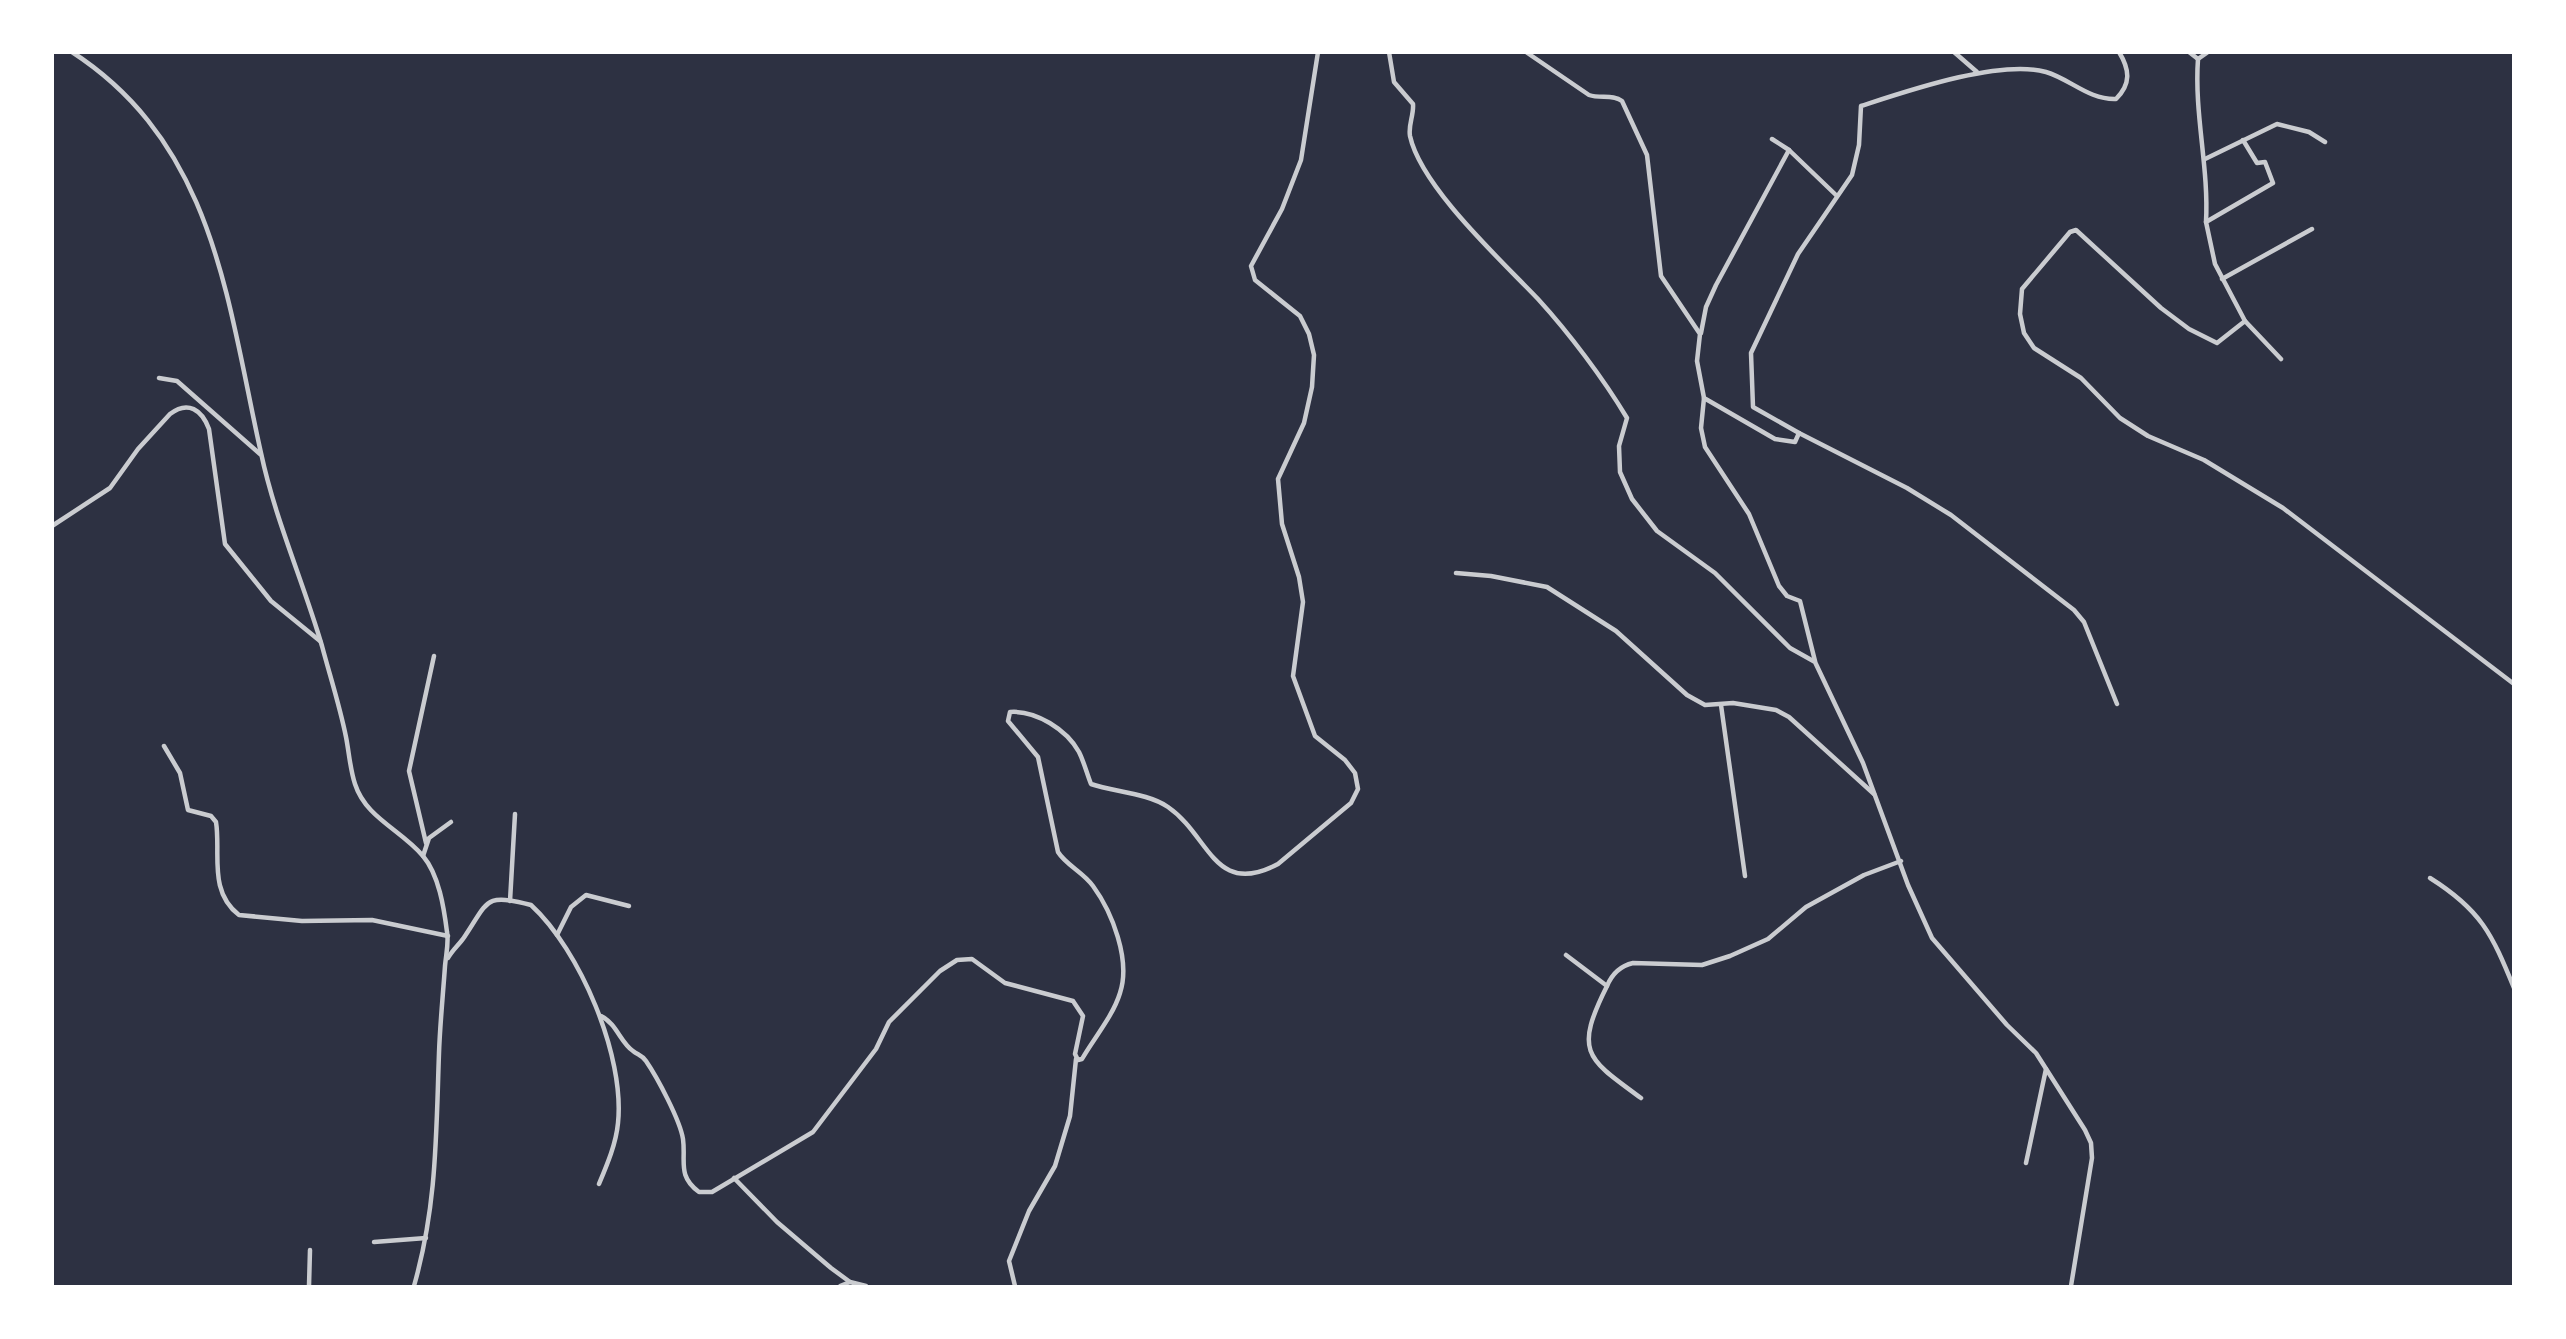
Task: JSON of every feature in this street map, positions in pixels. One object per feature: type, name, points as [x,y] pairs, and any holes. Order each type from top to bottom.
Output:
[{"type":"street","points":[[72,52],[107,75],[152,124],[196,198],[208,227],[243,360],[261,454],[276,510],[321,642],[346,734],[354,782],[365,807],[423,856],[438,886],[448,936],[435,1190],[414,1286]]},
{"type":"street","points":[[1076,1058],[1082,1059],[1118,998],[1124,969],[1111,918],[1103,902],[1083,875],[1062,859],[1058,852],[1038,757],[1007,721],[1010,712],[1026,713],[1044,720],[1067,736],[1079,752],[1091,784],[1168,806],[1221,866],[1240,876],[1265,871],[1278,864],[1352,803],[1358,789],[1352,767],[1322,745],[1312,733],[1293,676],[1303,602],[1299,577],[1282,524],[1278,479],[1304,423],[1312,387],[1314,355],[1309,334],[1300,316],[1255,280],[1251,266],[1282,209],[1301,160],[1318,52]]},
{"type":"street","points":[[1389,52],[1394,82],[1413,104],[1410,129],[1412,142],[1438,189],[1517,281],[1553,316],[1613,394],[1627,418],[1619,446],[1620,471],[1632,499],[1657,531],[1716,573],[1790,648],[1815,662]]},
{"type":"street","points":[[1526,52],[1590,95],[1602,99],[1615,97],[1622,101],[1647,155],[1661,276],[1700,334]]},
{"type":"street","points":[[1954,52],[1978,73]]},
{"type":"street","points":[[2117,704],[2084,622],[2074,610],[1940,508],[1908,488],[1754,407],[1751,354],[1798,254],[1852,175],[1859,145],[1861,106],[1978,73],[2017,68],[2045,72],[2097,97],[2116,99],[2126,88],[2129,76],[2119,52]]},
{"type":"street","points":[[2189,52],[2198,59]]},
{"type":"street","points":[[2198,59],[2208,52]]},
{"type":"street","points":[[2198,59],[2196,88],[2204,159],[2206,222],[2222,279],[2245,321],[2281,359]]},
{"type":"street","points":[[2204,159],[2277,124],[2309,132],[2325,142]]},
{"type":"street","points":[[1772,139],[1789,150],[1837,196]]},
{"type":"street","points":[[2206,222],[2272,186],[2266,164],[2257,163],[2243,140]]},
{"type":"street","points":[[1789,150],[1706,307],[1697,361],[1704,398],[1702,428],[1705,447],[1749,514],[1779,586],[1787,596],[1800,601],[1815,662],[1843,715],[1901,860],[1913,898],[1933,938],[2046,1068],[2067,1098],[2091,1143],[2092,1158],[2071,1286]]},
{"type":"street","points":[[2245,321],[2220,342],[2213,342],[2161,308],[2074,229],[2022,289],[2020,314],[2024,333],[2034,348],[2081,378],[2120,418],[2148,436],[2204,460],[2283,508],[2514,684]]},
{"type":"street","points":[[2222,279],[2312,229]]},
{"type":"street","points":[[159,378],[177,381],[261,454]]},
{"type":"street","points":[[1704,398],[1775,439],[1795,442],[1799,433]]},
{"type":"street","points":[[52,526],[101,496],[170,414],[177,409],[191,407],[205,419],[209,429],[225,544],[271,601],[321,642]]},
{"type":"street","points":[[1456,573],[1491,576],[1547,587],[1616,631],[1687,695],[1705,705],[1733,703],[1776,710],[1789,717],[1875,794]]},
{"type":"street","points":[[423,856],[426,843],[409,771],[434,656]]},
{"type":"street","points":[[1721,705],[1745,876]]},
{"type":"street","points":[[164,746],[180,773],[188,810],[211,816],[216,822],[216,873],[235,912],[243,916],[302,921],[372,920],[448,936]]},
{"type":"street","points":[[510,901],[515,814]]},
{"type":"street","points":[[426,843],[451,822]]},
{"type":"street","points":[[1641,1097],[1603,1071],[1589,1052],[1590,1020],[1611,977],[1623,965],[1633,962],[1702,965],[1730,956],[1768,939],[1806,907],[1864,875],[1901,860]]},
{"type":"street","points":[[2430,878],[2472,909],[2498,948],[2514,988]]},
{"type":"street","points":[[557,936],[571,908],[586,895],[629,906]]},
{"type":"street","points":[[445,962],[483,904],[498,899],[531,905],[557,936],[601,1016],[618,1079],[618,1124],[599,1184]]},
{"type":"street","points":[[1566,956],[1607,986]]},
{"type":"street","points":[[601,1016],[610,1020],[632,1051],[641,1055],[650,1068],[683,1139],[682,1166],[687,1180],[705,1193],[813,1132],[876,1049],[889,1022],[934,976],[961,958],[976,961],[1004,983],[1073,1001],[1083,1016],[1070,1116],[1055,1166],[1029,1210],[1009,1262],[1015,1286]]},
{"type":"street","points":[[2026,1163],[2046,1068]]},
{"type":"street","points":[[734,1178],[777,1222],[850,1282],[866,1286]]},
{"type":"street","points":[[374,1242],[426,1238]]},
{"type":"street","points":[[309,1286],[310,1250]]},
{"type":"street","points":[[840,1286],[850,1282]]}]
